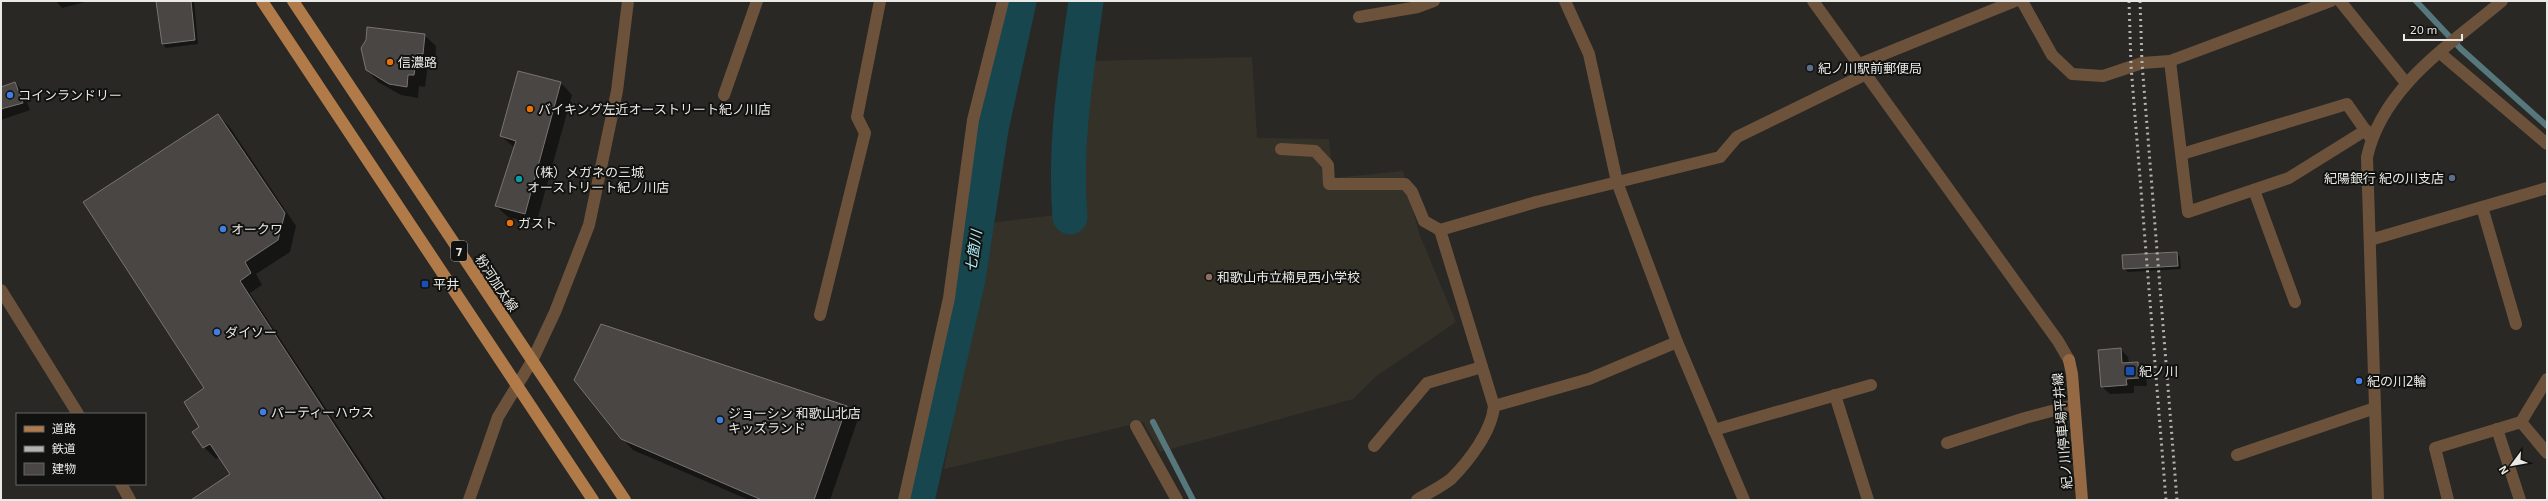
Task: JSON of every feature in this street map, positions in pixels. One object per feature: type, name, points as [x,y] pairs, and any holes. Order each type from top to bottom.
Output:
[{"type":"main road","name":"7","points":[[262,1],[593,500]]},
{"type":"main road","name":"粉河加太線","points":[[294,1],[625,500]]},
{"type":"main road","name":"紀ノ川停車場平井線","points":[[2069,360],[2082,500]]},
{"type":"street","points":[[469,500],[498,417],[518,386],[555,312],[589,225],[617,92],[628,1]]},
{"type":"street","points":[[724,95],[757,1]]},
{"type":"street","points":[[820,315],[865,133],[857,117],[880,1]]},
{"type":"street","points":[[904,500],[949,298],[973,120],[1003,1]]},
{"type":"street","points":[[1359,17],[1418,7],[1434,1]]},
{"type":"street","points":[[1565,1],[1589,54],[1617,182],[1677,342],[1744,500]]},
{"type":"street","points":[[1813,1],[1861,70],[2058,341],[2069,360]]},
{"type":"street","points":[[1440,230],[1536,202],[1720,157],[1737,137],[1861,70],[2015,1]]},
{"type":"street","points":[[2022,1],[2052,55],[2072,74],[2103,76],[2142,63],[2170,61],[2331,1]]},
{"type":"street","points":[[2340,1],[2406,83]]},
{"type":"street","points":[[2170,61],[2188,212],[2289,178],[2368,134],[2406,83],[2502,1]]},
{"type":"street","points":[[2442,51],[2547,144]]},
{"type":"street","points":[[2182,154],[2346,104],[2368,134],[2367,157],[2378,500]]},
{"type":"street","points":[[1281,149],[1315,151],[1328,165],[1329,184],[1405,184],[1412,192],[1424,221],[1440,230],[1494,406],[1493,417],[1474,451],[1450,479],[1417,500]]},
{"type":"street","points":[[2370,240],[2547,188]]},
{"type":"street","points":[[2254,190],[2295,302]]},
{"type":"street","points":[[2482,207],[2516,324]]},
{"type":"street","points":[[1,290],[77,413]]},
{"type":"street","points":[[1494,406],[1589,379],[1677,342]]},
{"type":"street","points":[[1374,446],[1427,383],[1482,367]]},
{"type":"street","points":[[2448,500],[2435,448],[2521,422],[2547,379]]},
{"type":"street","points":[[1714,430],[1871,385]]},
{"type":"street","points":[[1835,395],[1868,500]]},
{"type":"street","points":[[1947,443],[2025,418],[2074,405]]},
{"type":"street","points":[[2237,455],[2375,408]]},
{"type":"street","points":[[2521,422],[2547,453]]},
{"type":"street","points":[[1136,426],[1178,500]]},
{"type":"street","points":[[2497,429],[2520,500]]},
{"type":"street","points":[[122,485],[130,500]]},
{"type":"shaded area","name":"和歌山市立楠見西小学校","points":[[1252,57],[1257,138],[1329,139],[1333,178],[1403,171],[1419,233],[1456,322],[1375,377],[1353,399],[1160,452],[1143,422],[944,469],[990,223],[1081,212],[1089,61]]},
{"type":"building","points":[[156,1],[191,1],[195,40],[162,44]]},
{"type":"building","name":"信濃路","points":[[367,27],[425,34],[423,54],[417,54],[414,75],[408,75],[407,87],[389,84],[366,70],[361,48],[366,40]]},
{"type":"building","points":[[518,71],[561,82],[525,214],[495,206],[516,141],[500,136]]},
{"type":"building","name":"コインランドリー","points":[[15,82],[23,103],[1,109],[1,87]]},
{"type":"building","points":[[218,114],[285,213],[278,240],[245,262],[251,273],[240,281],[383,500],[191,500],[230,474],[210,444],[203,448],[192,432],[199,427],[184,402],[204,388],[83,202]]},
{"type":"building","points":[[2177,252],[2178,266],[2123,269],[2122,255]]},
{"type":"building","points":[[601,324],[847,406],[814,500],[762,500],[621,439],[574,380]]},
{"type":"building","points":[[2121,348],[2122,363],[2138,362],[2139,378],[2126,379],[2127,385],[2101,387],[2098,350]]},
{"type":"waterway","name":"七箇川","points":[[917,500],[968,279],[991,129],[1019,1]]},
{"type":"waterway","points":[[1070,217],[1070,136],[1075,82],[1086,1]]},
{"type":"waterway","points":[[2416,1],[2461,49],[2547,126]]},
{"type":"waterway","points":[[1153,422],[1193,500]]},
{"type":"railway","points":[[2129,1],[2131,66],[2166,500]]},
{"type":"railway","points":[[2140,1],[2142,63],[2177,500]]},
{"type":"place","name":"信濃路","points":[[390,62]]},
{"type":"place","name":"紀ノ川駅前郵便局","points":[[1810,68]]},
{"type":"place","name":"コインランドリー","points":[[10,95]]},
{"type":"place","name":"バイキング左近オーストリート紀ノ川店","points":[[530,109]]},
{"type":"place","name":"紀陽銀行 紀の川支店","points":[[2452,178]]},
{"type":"place","name":"（株）メガネの三城 オーストリート紀ノ川店","points":[[519,179]]},
{"type":"place","name":"ガスト","points":[[510,223]]},
{"type":"place","name":"オークワ","points":[[223,229]]},
{"type":"place","name":"和歌山市立楠見西小学校","points":[[1209,277]]},
{"type":"place","name":"平井","points":[[425,284]]},
{"type":"place","name":"ダイソー","points":[[217,332]]},
{"type":"place","name":"紀ノ川","points":[[2130,371]]},
{"type":"place","name":"紀の川2輪","points":[[2359,381]]},
{"type":"place","name":"パーティーハウス","points":[[263,412]]},
{"type":"place","name":"ジョーシン 和歌山北店 キッズランド","points":[[720,420]]}]
